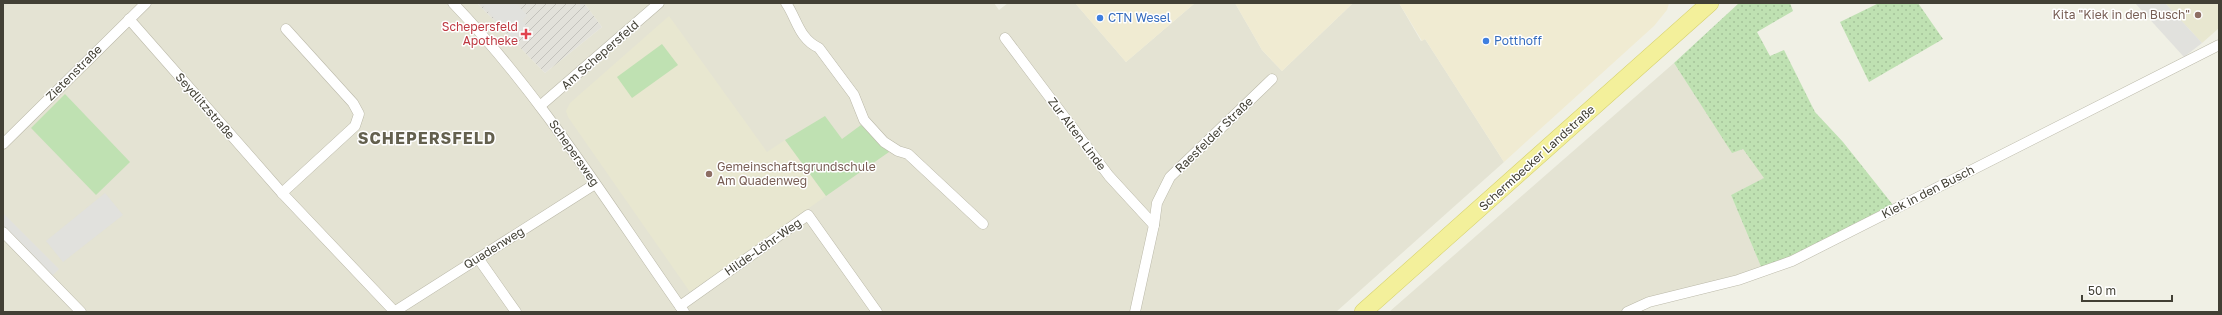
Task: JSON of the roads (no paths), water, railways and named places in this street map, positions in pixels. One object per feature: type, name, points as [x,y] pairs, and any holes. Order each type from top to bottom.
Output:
[{"type":"main road","name":"Schermbecker Landstraße","points":[[1363,312],[1707,4]]},
{"type":"street","name":"Zietenstraße","points":[[3,144],[146,3]]},
{"type":"street","name":"Schepersweg","points":[[453,3],[488,40],[540,106],[682,309]]},
{"type":"street","name":"Am Schepersfeld","points":[[540,106],[659,3]]},
{"type":"street","points":[[786,3],[796,25],[811,44],[819,48],[854,95],[864,120],[884,142],[898,151],[908,154],[983,224]]},
{"type":"street","name":"Seydlitzstraße","points":[[129,19],[282,193],[394,312]]},
{"type":"street","points":[[282,193],[355,126],[359,114],[353,103],[286,29]]},
{"type":"street","name":"Zur Alten Linde","points":[[1005,38],[1109,176],[1154,225]]},
{"type":"street","name":"Kiek in den Busch","points":[[1627,312],[1649,302],[1738,280],[1792,261],[2219,45]]},
{"type":"street","name":"Raesfelder Straße","points":[[1135,312],[1154,225],[1157,203],[1170,177],[1272,79]]},
{"type":"street","name":"Quadenweg","points":[[394,312],[595,184]]},
{"type":"street","name":"Hilde-Löhr-Weg","points":[[682,309],[808,215],[877,312]]},
{"type":"street","points":[[3,232],[81,312]]},
{"type":"street","points":[[478,258],[516,312]]},
{"type":"place","name":"Kita \"Kiek in den Busch\"","points":[[2198,15]]},
{"type":"place","name":"CTN Wesel","points":[[1100,18]]},
{"type":"place","name":"Schepersfeld Apotheke","points":[[526,34]]},
{"type":"place","name":"Potthoff","points":[[1486,41]]},
{"type":"place","name":"Gemeinschaftsgrundschule Am Quadenweg","points":[[709,174]]},
{"type":"district","name":"SCHEPERSFELD","points":[[427,138]]}]
